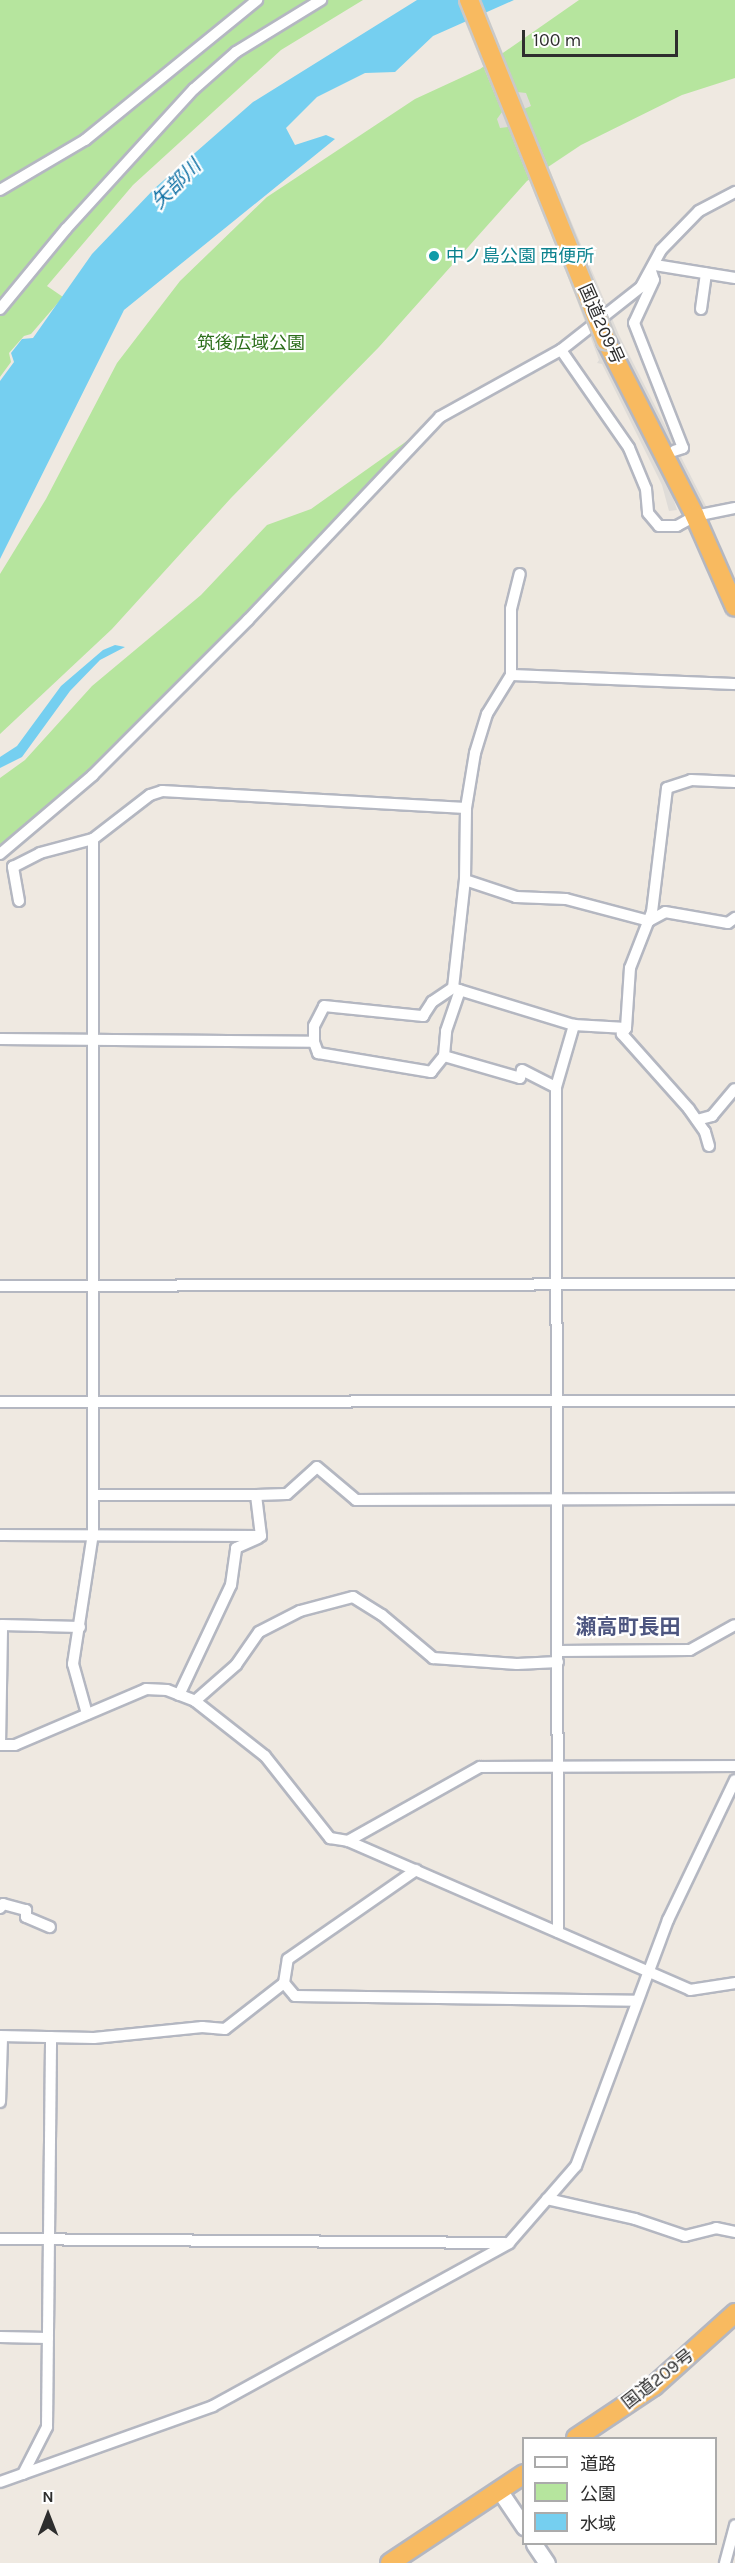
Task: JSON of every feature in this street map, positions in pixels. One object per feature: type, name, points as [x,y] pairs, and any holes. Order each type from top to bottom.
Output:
[{"type":"highway","name":"国道209号","points":[[469,0],[606,341],[695,516],[735,607]]},
{"type":"highway","name":"国道209号","points":[[579,2437],[654,2386],[735,2313]]},
{"type":"highway","points":[[390,2563],[522,2475]]},
{"type":"main road","points":[[499,2490],[522,2524]]},
{"type":"main road","points":[[535,2545],[548,2563]]},
{"type":"street","points":[[0,190],[86,140],[257,0]]},
{"type":"street","points":[[0,309],[172,110],[236,52],[321,0]]},
{"type":"street","points":[[0,854],[109,759],[248,620],[440,417],[561,350],[641,287],[661,250],[699,212],[735,192]]},
{"type":"street","points":[[653,268],[735,278]]},
{"type":"street","points":[[653,268],[654,280],[634,323],[683,448],[674,451]]},
{"type":"street","points":[[701,309],[706,273]]},
{"type":"street","points":[[561,350],[629,448],[646,489],[648,513],[659,526],[677,525],[695,516],[735,508]]},
{"type":"street","points":[[520,574],[511,609],[511,675],[500,688],[482,727],[466,808],[465,880],[457,989],[446,1031],[444,1056],[431,1072],[318,1053],[314,1042],[314,1026],[324,1006],[423,1017],[432,1002],[457,989],[574,1025],[626,1028]]},
{"type":"street","points":[[511,675],[735,684]]},
{"type":"street","points":[[709,1146],[697,1120],[622,1034],[626,1028],[630,968],[649,921],[667,788],[691,780],[735,782]]},
{"type":"street","points":[[19,901],[13,867],[40,853],[93,839],[150,795],[162,791],[466,808]]},
{"type":"street","points":[[87,1714],[73,1664],[93,1534],[91,1040],[93,839]]},
{"type":"street","points":[[465,880],[516,897],[566,899],[649,921],[665,912],[728,923],[735,918]]},
{"type":"street","points":[[558,1932],[556,1087],[574,1025]]},
{"type":"street","points":[[0,1039],[314,1042]]},
{"type":"street","points":[[444,1056],[520,1078],[522,1070],[556,1087]]},
{"type":"street","points":[[697,1120],[712,1116],[735,1089]]},
{"type":"street","points":[[0,1286],[735,1284]]},
{"type":"street","points":[[0,1402],[735,1401]]},
{"type":"street","points":[[93,1495],[287,1494],[317,1467],[357,1500],[735,1500]]},
{"type":"street","points":[[256,1495],[261,1536]]},
{"type":"street","points":[[0,1535],[93,1534],[139,1539],[261,1536]]},
{"type":"street","points":[[179,1695],[231,1585],[236,1548],[261,1536]]},
{"type":"street","points":[[195,1701],[236,1665],[259,1632],[300,1611],[353,1598],[382,1615],[433,1658],[517,1664],[558,1657],[690,1650],[735,1625]]},
{"type":"street","points":[[80,1628],[2,1625],[0,1745],[15,1745],[146,1689],[179,1695],[195,1701],[265,1756],[330,1838],[348,1841],[690,1990],[735,1983]]},
{"type":"street","points":[[348,1841],[480,1767],[735,1766]]},
{"type":"street","points":[[0,2482],[213,2406],[509,2243],[576,2166],[672,1911],[735,1780]]},
{"type":"street","points":[[0,2102],[1,2037],[174,2032],[202,2027],[225,2029],[284,1983],[288,1959],[416,1870]]},
{"type":"street","points":[[0,1908],[3,1904],[26,1910],[26,1917],[50,1927]]},
{"type":"street","points":[[284,1983],[295,1996],[637,2001]]},
{"type":"street","points":[[23,2474],[47,2427],[51,2037]]},
{"type":"street","points":[[547,2199],[635,2219],[684,2236],[716,2228],[735,2232]]},
{"type":"street","points":[[0,2239],[509,2243]]},
{"type":"street","points":[[0,2337],[48,2338]]},
{"type":"street","points":[[725,2563],[735,2525]]},
{"type":"green space","points":[[0,0],[363,0],[281,50],[133,185],[47,286],[63,297],[31,334],[24,336],[9,353],[11,362],[0,377]]},
{"type":"green space","name":"筑後広域公園","points":[[579,0],[735,0],[735,78],[682,95],[581,145],[527,181],[379,347],[231,498],[112,629],[0,734],[0,574],[46,499],[117,363],[180,281],[267,197],[415,99],[480,69]]},
{"type":"green space","points":[[421,431],[171,696],[0,851],[0,778],[25,760],[92,686],[201,595],[267,525],[311,509]]},
{"type":"shaded area","points":[[456,0],[463,0],[614,382],[668,482],[677,510],[669,511],[662,485],[602,364],[597,363],[599,360],[575,295],[508,127],[500,128],[497,119],[502,112]]},
{"type":"shaded area","points":[[475,0],[480,0],[517,92],[526,93],[531,106],[524,109],[619,335],[706,506],[698,506],[626,357],[612,337]]},
{"type":"water","name":"矢部川","points":[[417,0],[514,0],[433,36],[395,72],[365,73],[317,97],[286,128],[295,145],[326,135],[335,139],[124,310],[0,559],[0,381],[14,362],[11,353],[22,339],[33,338],[92,254],[155,188],[253,102]]},
{"type":"water","points":[[115,645],[125,647],[100,660],[70,691],[22,757],[0,768],[0,757],[17,746],[61,686],[103,650]]},
{"type":"place","name":"中ノ島公園 西便所","points":[[434,256]]},
{"type":"district","name":"瀬高町長田","points":[[628,1627]]}]
